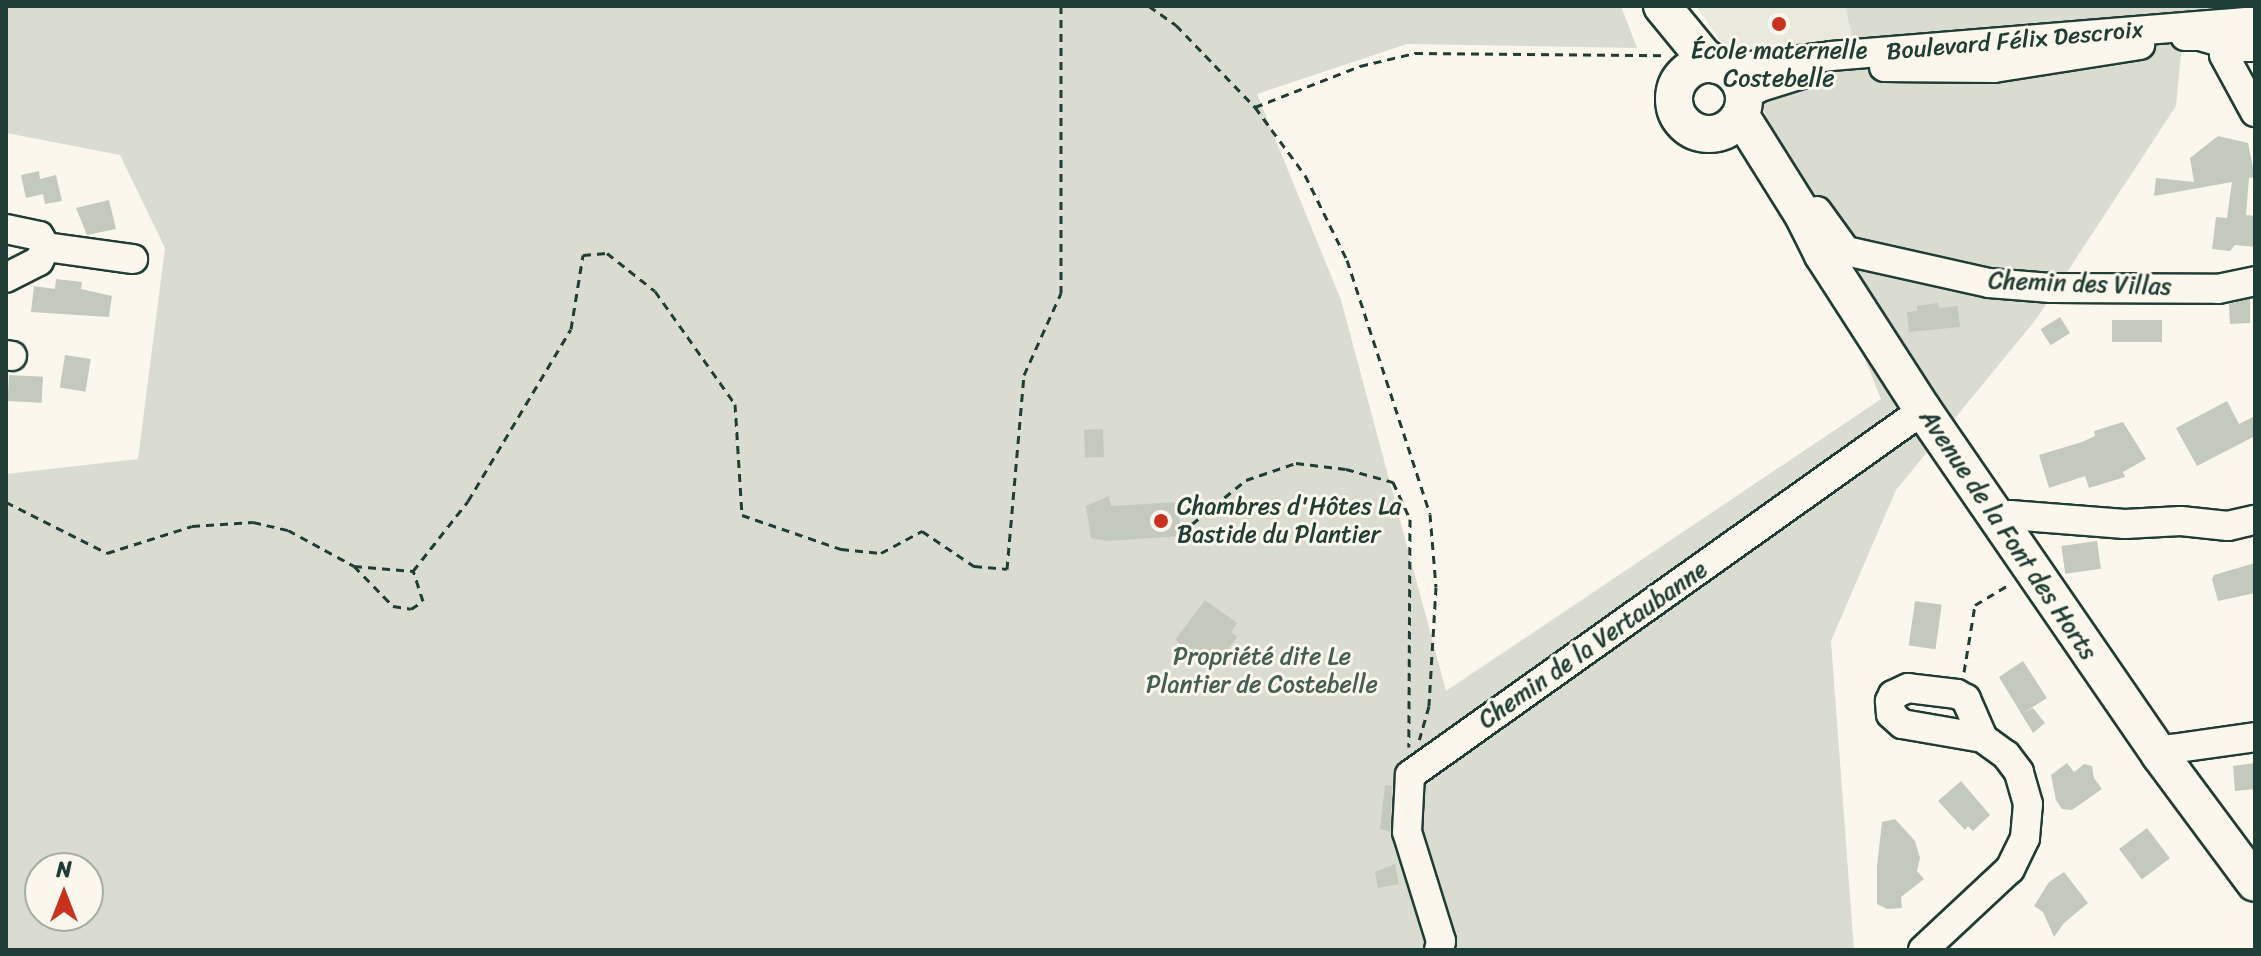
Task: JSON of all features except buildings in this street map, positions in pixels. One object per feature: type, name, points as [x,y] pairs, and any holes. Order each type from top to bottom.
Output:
[{"type":"main road","name":"Avenue de la Font des Horts","points":[[1665,10],[1682,66]]},
{"type":"main road","name":"Avenue de la Font des Horts","points":[[1665,10],[1735,90],[1776,177],[1923,410],[2160,755],[2255,883]]},
{"type":"main road","points":[[1702,65],[1735,90],[1724,131],[1701,134],[1683,124],[1677,116],[1674,96],[1682,66],[1702,65]]},
{"type":"main road","name":"Avenue de la Font des Horts","points":[[1701,134],[1776,177]]},
{"type":"street","name":"Boulevard Félix Descroix","points":[[1735,90],[1760,87],[1818,70],[1870,66],[1994,68],[2100,54],[2185,36],[2246,44]]},
{"type":"street","points":[[2246,44],[2230,66],[2255,112]]},
{"type":"street","name":"Chemin des Villas","points":[[1735,90],[1800,182],[1837,243],[1846,251],[1989,283],[2051,288],[2218,289],[2255,281]]},
{"type":"street","points":[[6,229],[39,236],[46,247],[133,259]]},
{"type":"street","points":[[6,278],[39,261],[46,247]]},
{"type":"street","name":"Chemin de la Vertaubanne","points":[[1410,775],[1923,410]]},
{"type":"street","points":[[2000,520],[2010,515],[2125,524],[2181,521],[2228,526],[2255,520]]},
{"type":"street","points":[[1923,950],[2010,869],[2025,838],[2028,804],[2019,772],[2006,755],[1983,738],[1902,724],[1891,714],[1893,695],[1908,688],[1960,695],[1973,710],[1983,738]]},
{"type":"street","points":[[2160,755],[2171,749],[2255,737]]},
{"type":"street","points":[[1410,775],[1407,832],[1441,941],[1439,950]]},
{"type":"path","points":[[413,571],[468,501],[571,329],[583,255],[607,253],[655,291],[735,404],[742,515],[841,549],[881,553],[922,531],[974,566],[1007,569],[1024,375],[1061,293],[1061,6]]},
{"type":"path","points":[[1149,6],[1176,25],[1255,107],[1305,175],[1347,260],[1430,514],[1436,587],[1429,706],[1410,775]]},
{"type":"path","points":[[1255,107],[1360,66],[1415,53],[1682,66]]},
{"type":"path","points":[[1192,524],[1246,480],[1296,463],[1346,469],[1393,482],[1410,519],[1410,775]]},
{"type":"path","points":[[6,502],[107,553],[192,526],[253,522],[288,530],[354,566],[393,606],[411,609],[423,601],[413,571]]},
{"type":"path","points":[[354,566],[413,571]]},
{"type":"path","points":[[1960,695],[1975,605],[2033,570]]},
{"type":"shaded area","name":"École maternelle Costebelle","points":[[1696,6],[1845,6],[1853,42],[1747,55],[1728,51]]},
{"type":"green space","name":"Propriété dite Le Plantier de Costebelle","points":[[6,6],[1621,6],[1637,48],[1407,44],[1257,94],[1341,300],[1446,691],[1881,399],[1757,94],[1728,51],[1747,54],[1853,41],[1845,6],[2255,6],[2185,13],[2176,106],[2037,318],[1896,490],[1831,641],[1854,950],[6,950],[6,474],[138,459],[165,248],[120,155],[6,133]]},
{"type":"place","name":"École maternelle Costebelle","points":[[1779,24]]},
{"type":"place","name":"Chambres d'Hôtes La Bastide du Plantier","points":[[1161,521]]}]
